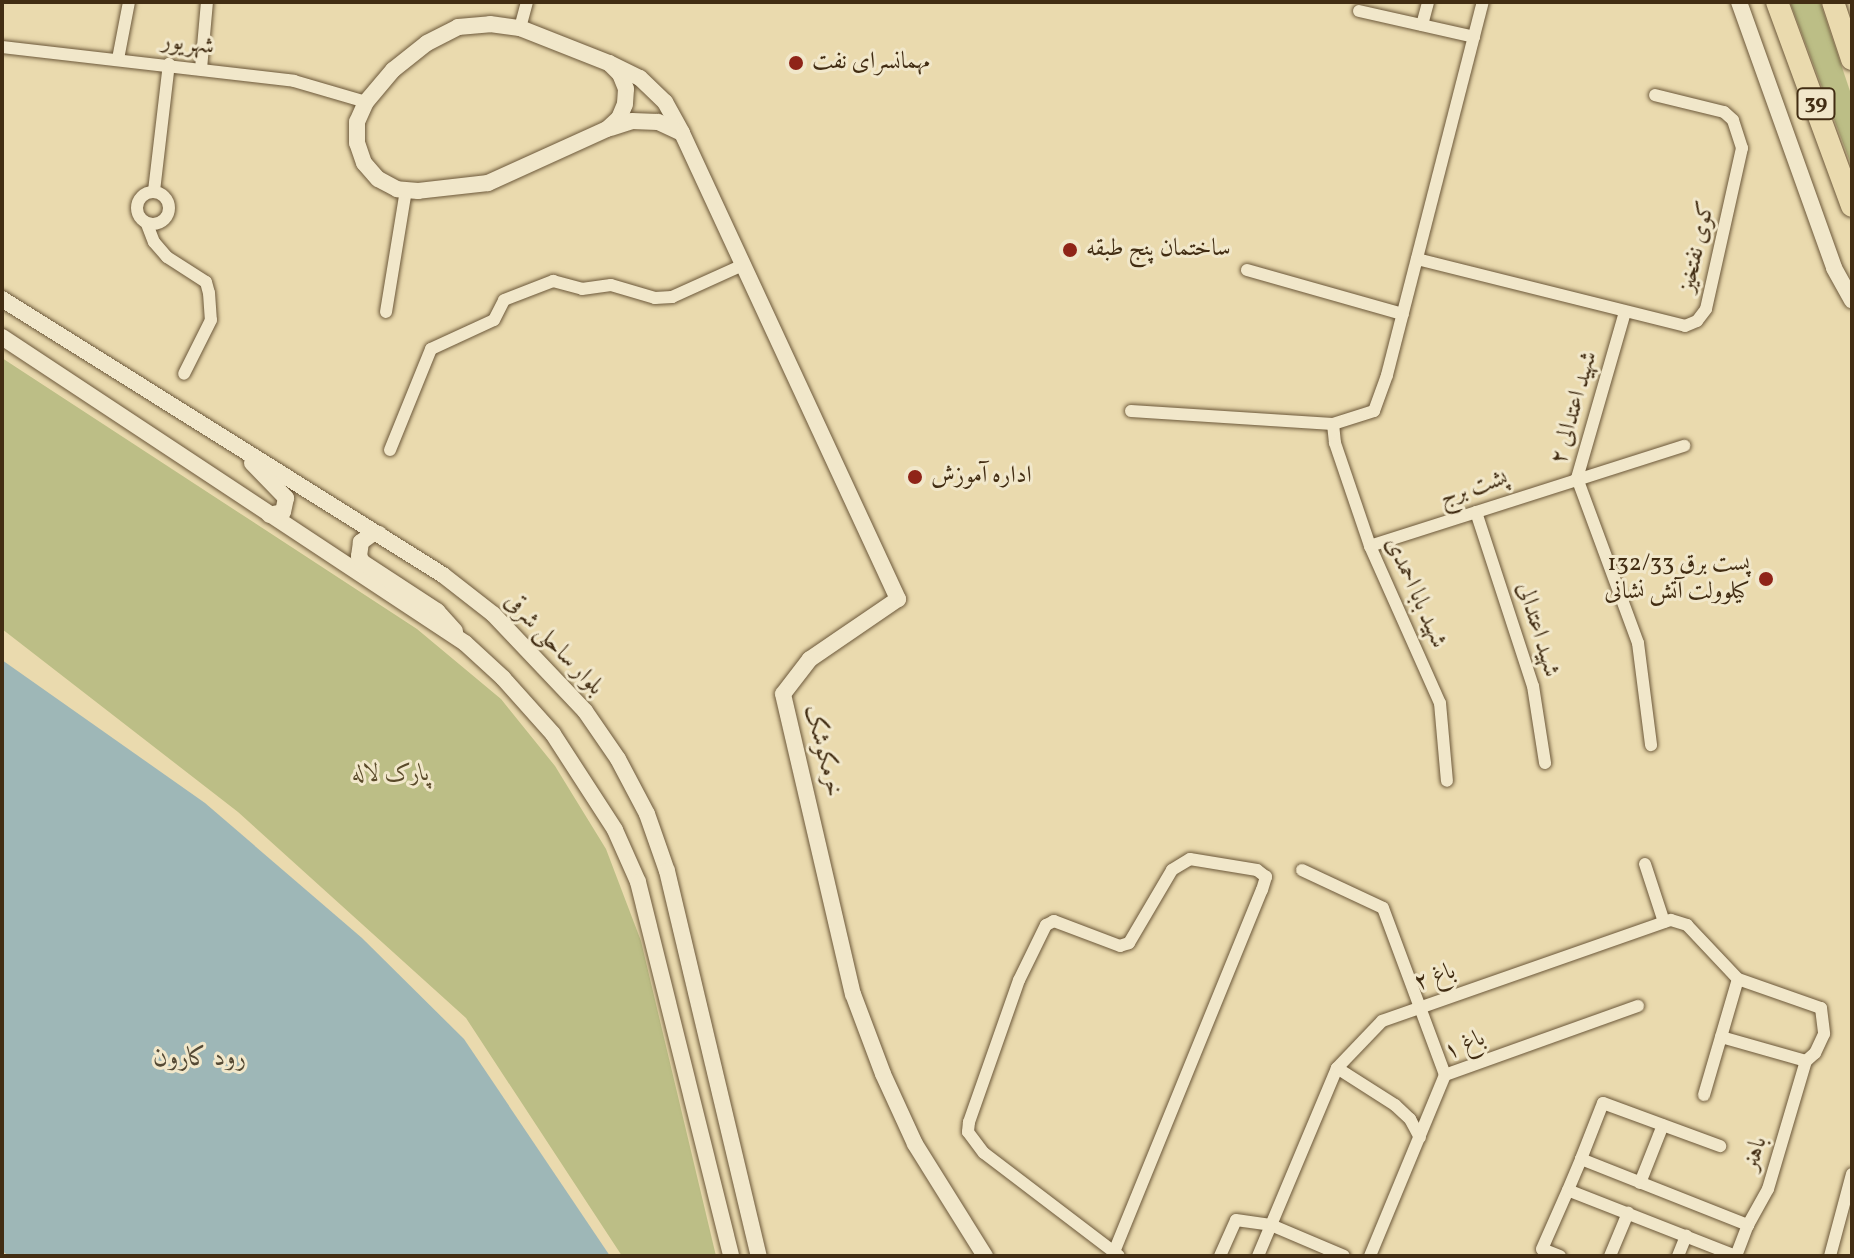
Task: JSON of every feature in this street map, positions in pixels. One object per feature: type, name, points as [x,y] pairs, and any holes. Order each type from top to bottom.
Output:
[{"type":"highway","name":"39","points":[[1777,2],[1852,206]]},
{"type":"highway","name":"39","points":[[1833,2],[1852,59]]},
{"type":"main road","points":[[1739,2],[1834,268],[1852,300]]},
{"type":"main road","name":"خرمکوشک","points":[[366,102],[393,70],[427,43],[458,27],[490,24],[520,28],[640,78],[665,102],[682,133],[898,599],[810,659],[783,694],[853,994],[883,1074],[915,1144],[985,1256]]},
{"type":"main road","points":[[607,129],[619,118],[625,104],[626,89],[620,74],[609,63]]},
{"type":"main road","points":[[366,102],[357,122],[357,143],[364,163],[378,179],[406,190],[488,183],[607,129],[632,121],[658,122],[682,133]]},
{"type":"main road","name":"بلوار ساحلی شرقی","points":[[2,299],[443,575],[493,614],[585,711],[618,759],[647,814],[667,871],[759,1256]]},
{"type":"main road","points":[[2,337],[465,643]]},
{"type":"main road","points":[[230,442],[286,498],[283,512],[269,515]]},
{"type":"main road","points":[[379,534],[372,534],[361,542],[359,556],[362,562],[437,611],[465,643],[503,678],[553,734],[615,830],[638,882],[731,1256]]},
{"type":"street","points":[[118,59],[129,2]]},
{"type":"street","points":[[201,69],[207,2]]},
{"type":"street","points":[[520,28],[527,2]]},
{"type":"street","points":[[1422,25],[1428,2]]},
{"type":"street","points":[[1131,411],[1333,424],[1374,411],[1403,314],[1483,2]]},
{"type":"street","points":[[1359,11],[1474,37]]},
{"type":"street","name":"شهریور","points":[[2,47],[169,64],[294,81],[366,102]]},
{"type":"street","points":[[154,191],[169,64]]},
{"type":"street","name":"کوی نفتخیز","points":[[1417,259],[1685,326],[1697,321],[1706,309],[1742,148],[1733,120],[1724,112],[1655,95]]},
{"type":"street","points":[[386,312],[406,190]]},
{"type":"street","points":[[147,224],[163,221],[169,212],[168,200],[154,191],[144,194],[136,207],[139,217],[147,224],[154,242],[167,257],[206,282],[209,293],[211,320],[184,374]]},
{"type":"street","points":[[390,450],[431,349],[494,320],[504,300],[553,281],[582,289],[611,285],[655,298],[672,297],[743,265]]},
{"type":"street","points":[[1247,270],[1403,314]]},
{"type":"street","name":"شهید اعتدالی ۲","points":[[1625,312],[1577,478],[1638,643],[1651,745]]},
{"type":"street","name":"شهید بابا احمدی","points":[[1333,424],[1335,443],[1370,546],[1440,703],[1447,781]]},
{"type":"street","name":"پشت برج","points":[[1370,546],[1684,446]]},
{"type":"street","name":"شهید اعتدالی","points":[[1476,512],[1533,686],[1545,763]]},
{"type":"street","points":[[1190,859],[1257,870],[1266,877],[1262,890],[1116,1254],[984,1153],[968,1132],[1019,980],[1046,925],[1054,921],[1120,946],[1129,943],[1137,934],[1172,870],[1190,859]]},
{"type":"street","points":[[1645,864],[1664,922],[1687,925],[1738,979],[1821,1008],[1824,1034],[1821,1044],[1806,1061],[1721,1037]]},
{"type":"street","points":[[1302,870],[1383,908],[1445,1075]]},
{"type":"street","name":"باغ ۲","points":[[1258,1256],[1337,1068],[1382,1021],[1664,922]]},
{"type":"street","points":[[1704,1095],[1738,979]]},
{"type":"street","name":"باغ ۱","points":[[1370,1256],[1445,1075],[1638,1006]]},
{"type":"street","name":"باهنر","points":[[1736,1256],[1748,1225],[1768,1189],[1806,1061]]},
{"type":"street","points":[[1337,1068],[1395,1105],[1410,1119],[1420,1138]]},
{"type":"street","points":[[1560,1256],[1542,1249],[1603,1103],[1720,1146]]},
{"type":"street","points":[[1640,1183],[1663,1125]]},
{"type":"street","points":[[1581,1159],[1748,1225]]},
{"type":"street","points":[[1830,1256],[1852,1174]]},
{"type":"street","points":[[1568,1190],[1736,1256]]},
{"type":"street","points":[[1610,1256],[1628,1213]]},
{"type":"street","points":[[1220,1256],[1236,1220],[1271,1225],[1344,1256]]},
{"type":"street","points":[[1678,1256],[1686,1236]]},
{"type":"green space","points":[[1790,2],[1820,2],[1852,97],[1852,167]]},
{"type":"green space","name":"پارک لاله","points":[[2,358],[417,629],[501,699],[555,766],[606,849],[641,941],[716,1256],[622,1256],[466,1018],[238,812],[2,629]]},
{"type":"water","name":"رود کارون","points":[[2,660],[205,803],[362,938],[464,1039],[610,1256],[9,1256],[2,1251]]},
{"type":"place","name":"مهمانسرای نفت","points":[[796,63]]},
{"type":"place","name":"ساختمان پنج طبقه","points":[[1070,250]]},
{"type":"place","name":"اداره آموزش","points":[[915,477]]},
{"type":"place","name":"پست برق 132/33 کیلوولت آتش نشانی","points":[[1766,579]]}]
